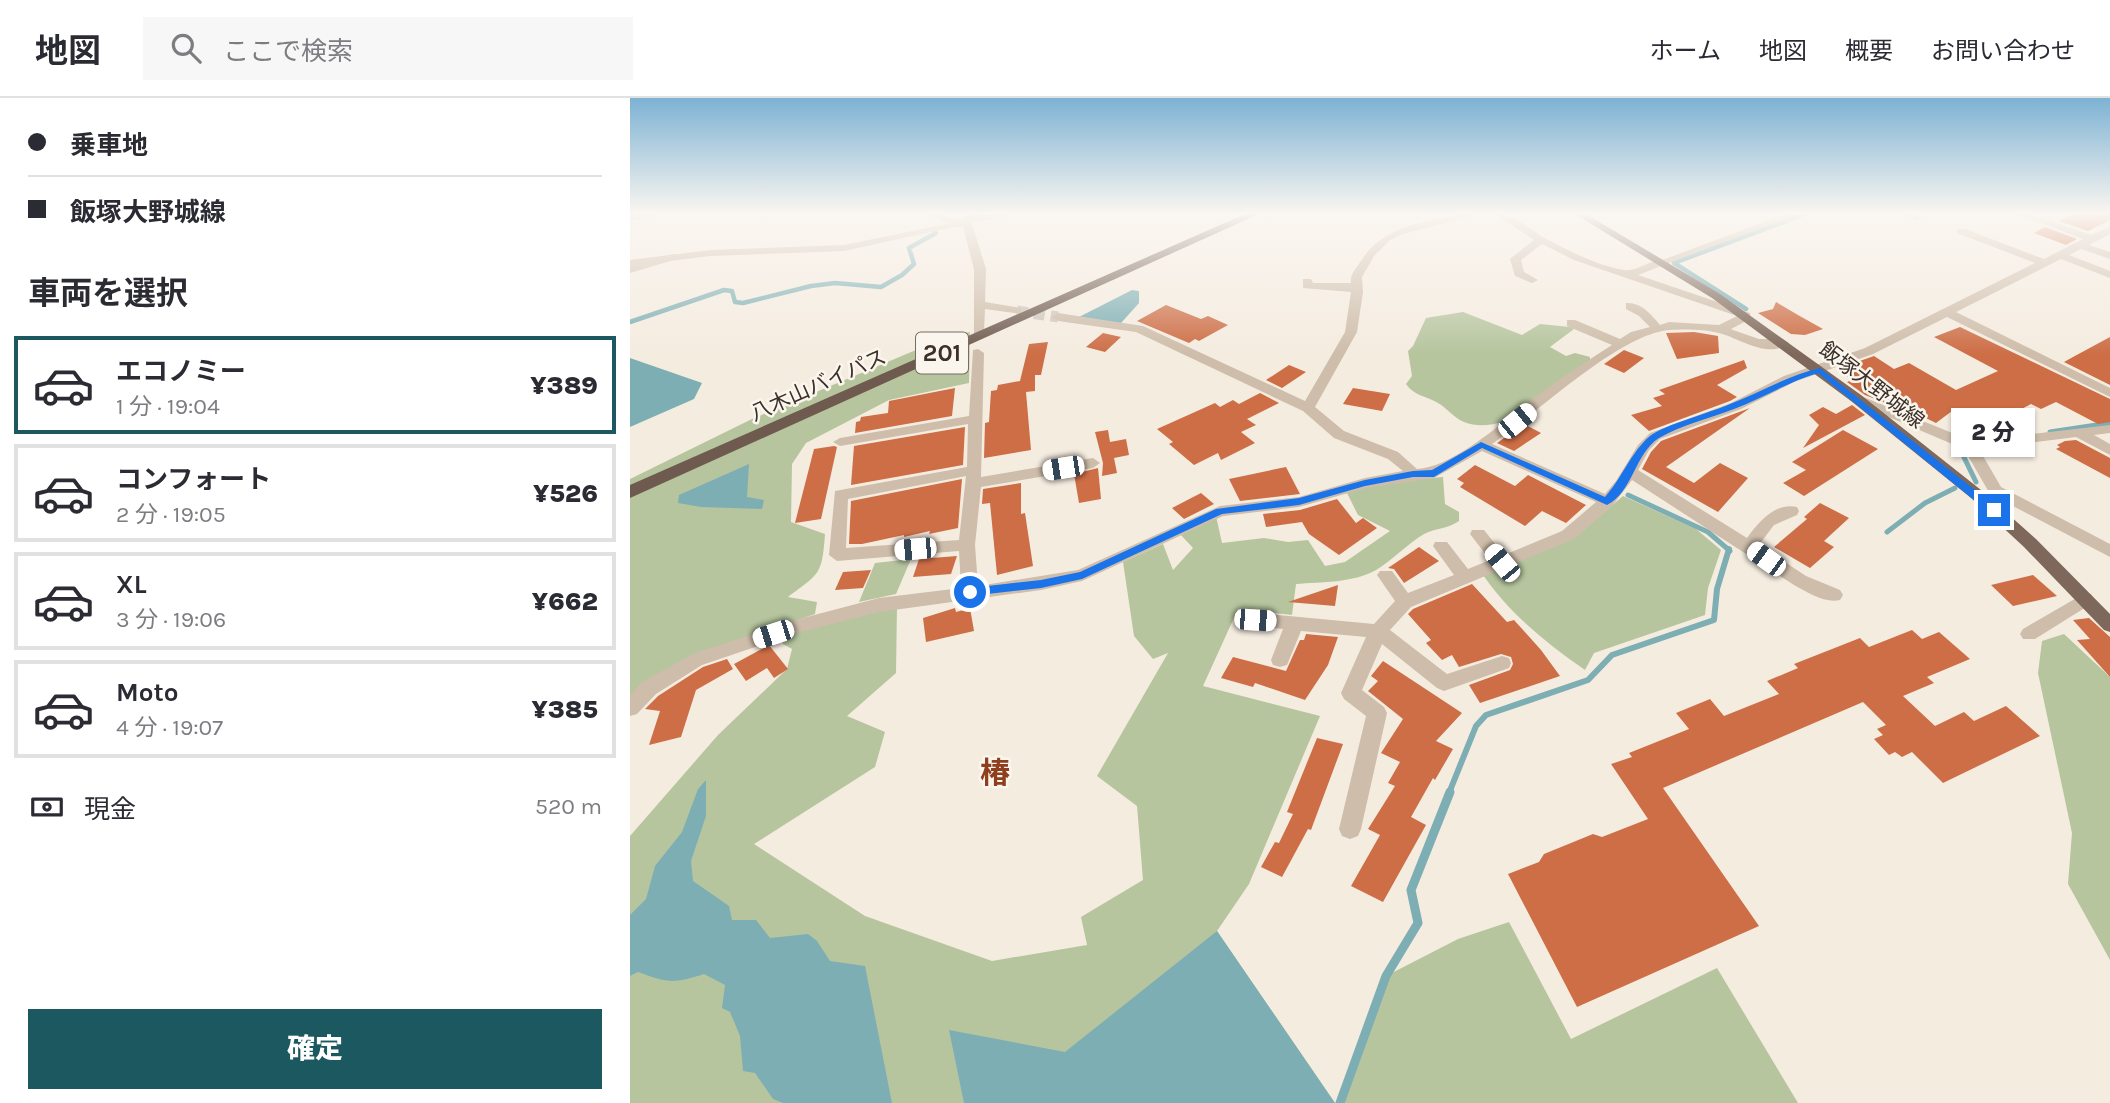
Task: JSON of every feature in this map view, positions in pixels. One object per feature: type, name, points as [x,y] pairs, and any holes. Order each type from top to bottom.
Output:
[{"type":"highway","name":"八木山バイパス","points":[[630,492],[1148,261]]},
{"type":"main road","name":"飯塚大野城線","points":[[1662,262],[1744,315],[1820,370],[1976,494],[2030,543],[2110,625]]},
{"type":"street","points":[[630,270],[660,261]]},
{"type":"street","points":[[977,261],[980,269],[978,331]]},
{"type":"street","points":[[1308,408],[1351,332],[1356,277],[1366,261]]},
{"type":"street","points":[[1516,261],[1519,274],[1532,280]]},
{"type":"street","points":[[1587,261],[1744,315]]},
{"type":"street","points":[[1629,274],[1665,261]]},
{"type":"street","points":[[2039,261],[2044,263]]},
{"type":"street","points":[[1350,829],[1377,713],[1352,693],[1378,631],[1405,602],[1567,535],[1607,501],[1655,436],[1736,405],[1789,379],[1869,351],[2048,261]]},
{"type":"street","points":[[2075,261],[2110,275]]},
{"type":"street","points":[[1307,281],[1307,286],[1357,287]]},
{"type":"street","points":[[979,305],[1017,310]]},
{"type":"street","points":[[1630,306],[1643,313],[1656,327]]},
{"type":"street","points":[[1945,311],[2110,393]]},
{"type":"street","points":[[1720,329],[1744,315]]},
{"type":"street","points":[[1058,317],[1139,329],[1308,408],[1323,424],[1353,442],[1392,453],[1413,474]]},
{"type":"street","points":[[1571,323],[1619,343]]},
{"type":"street","points":[[630,709],[649,688],[695,660],[799,626],[879,605],[1041,584],[1082,575],[1220,511],[1299,502],[1365,483],[1434,473],[1517,421],[1550,391],[1619,343],[1656,327],[1720,329],[1762,344],[1783,343]]},
{"type":"street","points":[[970,592],[967,545],[974,477],[978,353]]},
{"type":"street","points":[[2095,385],[2110,376]]},
{"type":"street","points":[[1856,398],[1970,446],[2110,429]]},
{"type":"street","points":[[840,442],[976,419]]},
{"type":"street","points":[[2079,433],[2110,450]]},
{"type":"street","points":[[1481,445],[1607,501]]},
{"type":"street","points":[[1970,446],[1995,490],[2110,551]]},
{"type":"street","points":[[967,545],[838,555],[841,495],[974,477],[1063,474],[1093,463]]},
{"type":"street","points":[[1628,471],[1673,496],[1782,570],[1819,591],[1834,595]]},
{"type":"street","points":[[1976,494],[1995,490]]},
{"type":"street","points":[[1749,547],[1768,521],[1791,511]]},
{"type":"street","points":[[1478,534],[1502,563]]},
{"type":"street","points":[[1441,546],[1465,578]]},
{"type":"street","points":[[1386,575],[1405,602]]},
{"type":"street","points":[[2029,634],[2085,599]]},
{"type":"street","points":[[1255,620],[1378,631],[1444,683],[1502,663]]},
{"type":"street","points":[[1280,660],[1295,623]]},
{"type":"green space","points":[[1463,312],[1522,335],[1540,324],[1570,327],[1574,329],[1550,347],[1566,356],[1575,353],[1590,357],[1590,362],[1547,396],[1514,417],[1480,425],[1464,422],[1406,384],[1412,376],[1408,351],[1426,318]]},
{"type":"green space","points":[[970,332],[969,383],[889,400],[806,443],[792,464],[791,522],[825,534],[817,572],[788,597],[817,602],[815,614],[691,657],[630,701],[630,479],[752,419],[954,334]]},
{"type":"green space","points":[[1443,477],[1445,504],[1459,512],[1459,521],[1424,534],[1367,574],[1337,581],[1296,584],[1292,615],[1238,609],[1203,686],[1320,716],[1249,884],[1217,931],[1335,1103],[630,1103],[630,836],[718,735],[787,669],[792,649],[783,644],[780,636],[897,606],[896,673],[847,716],[885,732],[875,767],[754,844],[865,916],[992,961],[1087,945],[1081,917],[1143,880],[1137,806],[1097,776],[1168,653],[1153,659],[1134,636],[1123,562],[1163,544],[1173,570],[1193,548],[1180,534],[1216,516],[1222,543],[1264,538],[1288,542],[1308,540],[1325,566],[1345,562],[1390,531],[1358,515],[1347,493],[1377,483]]},
{"type":"green space","points":[[1623,496],[1696,529],[1721,550],[1708,588],[1705,615],[1594,653],[1585,670],[1530,627],[1505,603],[1483,575],[1579,534]]},
{"type":"green space","points":[[911,559],[896,594],[859,602],[875,563]]},
{"type":"green space","points":[[2064,634],[2110,677],[2110,960],[2068,884],[2072,833],[2038,673],[2042,641]]},
{"type":"green space","points":[[1509,922],[1571,1039],[1717,968],[1798,1103],[1340,1103],[1386,976],[1458,939]]},
{"type":"water","points":[[1132,290],[1139,291],[1139,303],[1121,323],[1077,318]]},
{"type":"water","points":[[630,358],[702,383],[694,399],[630,427]]},
{"type":"water","points":[[749,464],[747,497],[764,500],[762,509],[701,507],[678,503],[679,495]]},
{"type":"water","points":[[706,780],[706,816],[691,861],[693,881],[729,906],[732,920],[756,920],[770,938],[808,934],[817,941],[830,961],[865,966],[892,1103],[783,1103],[773,1099],[755,1073],[743,1071],[740,1036],[730,1012],[722,1008],[725,985],[704,974],[671,981],[638,972],[630,976],[630,915],[646,899],[655,866],[682,832],[698,789]]},
{"type":"water","points":[[1217,931],[1335,1103],[964,1103],[949,1030],[1065,1052]]},
{"type":"building","points":[[1776,302],[1823,329],[1805,335],[1791,334],[1758,313],[1773,309]]},
{"type":"building","points":[[1166,305],[1201,319],[1208,316],[1228,325],[1199,341],[1195,339],[1189,343],[1137,321]]},
{"type":"building","points":[[1960,327],[2110,399],[2110,422],[2098,424],[2056,402],[2041,409],[2031,404],[1988,427],[1956,408],[1936,423],[1893,402],[1888,404],[1865,395],[1847,382],[1852,380],[1837,369],[1874,356],[1894,369],[1909,363],[1956,390],[1998,371],[1934,337]]},
{"type":"building","points":[[1694,332],[1718,336],[1719,353],[1677,359],[1666,333]]},
{"type":"building","points":[[1103,333],[1121,337],[1105,352],[1086,347]]},
{"type":"building","points":[[2110,337],[2110,385],[2064,362],[2073,357]]},
{"type":"building","points":[[1048,342],[1041,375],[1035,375],[1035,391],[1026,392],[1031,450],[984,458],[985,423],[989,422],[991,391],[997,390],[998,385],[1020,381],[1029,344]]},
{"type":"building","points":[[1624,350],[1644,358],[1624,373],[1604,364]]},
{"type":"building","points":[[1744,360],[1747,368],[1717,385],[1737,397],[1730,401],[1649,431],[1631,415],[1662,406],[1653,398],[1665,394],[1659,390]]},
{"type":"building","points":[[1289,365],[1306,372],[1282,388],[1266,380]]},
{"type":"building","points":[[955,388],[952,416],[855,433],[856,422],[860,421],[861,417],[888,413],[889,401]]},
{"type":"building","points":[[1353,388],[1390,394],[1382,411],[1343,404]]},
{"type":"building","points":[[1260,393],[1279,403],[1247,419],[1256,425],[1241,432],[1255,443],[1221,460],[1218,453],[1194,465],[1169,444],[1173,442],[1157,429],[1215,403],[1220,407],[1233,400],[1239,404]]},
{"type":"building","points":[[1852,405],[1865,415],[1803,448],[1819,425],[1809,415],[1823,407],[1836,414]]},
{"type":"building","points":[[1750,408],[1666,467],[1694,483],[1720,463],[1748,478],[1718,512],[1642,469],[1661,441]]},
{"type":"building","points":[[1524,424],[1541,433],[1514,451],[1497,443]]},
{"type":"building","points":[[965,427],[963,465],[851,485],[854,446]]},
{"type":"building","points":[[1108,430],[1110,442],[1126,439],[1129,455],[1114,458],[1117,473],[1102,476],[1103,463],[1095,432]]},
{"type":"building","points":[[1843,430],[1878,449],[1804,496],[1783,483],[1806,470],[1792,462]]},
{"type":"building","points":[[2076,440],[2110,458],[2110,478],[2056,449],[2060,447],[2057,445],[2065,441]]},
{"type":"building","points":[[837,447],[821,519],[795,523],[814,449]]},
{"type":"building","points":[[1475,465],[1515,486],[1528,475],[1586,505],[1566,523],[1542,511],[1525,526],[1460,487],[1464,483],[1457,479]]},
{"type":"building","points":[[1286,467],[1300,494],[1240,501],[1229,479]]},
{"type":"building","points":[[1098,468],[1101,499],[1079,503],[1074,474]]},
{"type":"building","points":[[962,479],[958,528],[849,544],[851,501]]},
{"type":"building","points":[[1021,483],[1021,514],[1025,513],[1033,566],[997,575],[990,503],[982,504],[983,489]]},
{"type":"building","points":[[1201,493],[1214,504],[1184,519],[1172,508]]},
{"type":"building","points":[[1337,499],[1356,523],[1363,518],[1377,528],[1339,555],[1309,534],[1302,522],[1266,527],[1263,514],[1300,510]]},
{"type":"building","points":[[1820,503],[1849,518],[1824,541],[1834,547],[1810,568],[1774,547],[1807,519],[1804,517]]},
{"type":"building","points":[[1419,547],[1439,561],[1404,583],[1394,569],[1388,568]]},
{"type":"building","points":[[957,556],[951,574],[913,577],[919,559]]},
{"type":"building","points":[[871,570],[863,588],[835,590],[843,572]]},
{"type":"building","points":[[2033,575],[2057,596],[2013,606],[1991,585]]},
{"type":"building","points":[[1472,584],[1507,622],[1514,620],[1560,676],[1480,703],[1469,685],[1510,670],[1513,664],[1511,657],[1501,654],[1459,667],[1452,655],[1442,660],[1426,643],[1431,640],[1408,614],[1413,609]]},
{"type":"building","points":[[1338,585],[1335,606],[1288,602]]},
{"type":"building","points":[[955,608],[956,612],[970,608],[974,631],[926,642],[923,618]]},
{"type":"building","points":[[2089,618],[2110,637],[2110,677],[2077,640],[2090,639],[2073,620]]},
{"type":"building","points":[[1912,630],[1922,639],[1939,632],[1970,659],[1927,677],[1934,683],[1903,696],[1935,726],[1964,712],[1974,721],[2006,706],[2040,736],[1943,783],[1912,752],[1902,757],[1895,752],[1889,755],[1874,739],[1883,735],[1877,729],[1886,725],[1863,702],[1663,788],[1759,926],[1577,1007],[1508,874],[1539,862],[1544,854],[1593,834],[1602,837],[1648,819],[1611,764],[1632,757],[1629,753],[1689,729],[1676,713],[1710,699],[1724,716],[1779,694],[1767,681],[1798,668],[1794,664],[1860,638],[1869,647]]},
{"type":"building","points":[[1306,634],[1338,637],[1328,665],[1305,700],[1255,683],[1253,687],[1221,678],[1233,657],[1286,671],[1300,640],[1304,640]]},
{"type":"building","points":[[769,645],[788,669],[774,678],[767,668],[746,681],[734,664]]},
{"type":"building","points":[[727,659],[733,669],[696,690],[681,737],[649,745],[660,711],[645,709],[658,696],[703,667]]},
{"type":"building","points":[[1383,661],[1462,713],[1436,741],[1453,749],[1411,817],[1426,825],[1383,902],[1351,886],[1380,835],[1368,829],[1395,786],[1388,783],[1400,762],[1381,753],[1403,719],[1368,691],[1378,681],[1371,676]]},
{"type":"building","points":[[1317,738],[1343,744],[1311,830],[1308,829],[1282,877],[1261,867],[1275,842],[1279,843],[1293,814],[1287,812]]},
{"type":"waterway","points":[[630,322],[724,290],[732,291],[735,302],[743,303],[811,286],[835,283],[881,287],[902,275],[914,264],[913,261]]},
{"type":"waterway","points":[[1680,261],[1674,263],[1746,309]]},
{"type":"waterway","points":[[2050,432],[2110,423]]},
{"type":"waterway","points":[[1958,445],[1976,482]]},
{"type":"waterway","points":[[1887,532],[1925,503],[1955,488]]},
{"type":"waterway","points":[[1628,495],[1708,532],[1729,550]]},
{"type":"waterway","points":[[1449,793],[1476,726],[1486,715],[1588,680],[1612,655],[1714,620],[1717,589],[1729,550]]},
{"type":"waterway","points":[[1340,1103],[1386,976],[1418,923],[1411,890],[1450,792]]},
{"type":"tunnel","points":[[1017,311],[1058,317]]},
{"type":"district","name":"椿","points":[[995,773]]},
{"type":"route","points":[[970,592],[1041,584],[1082,575],[1120,559],[1202,517],[1220,511],[1299,502],[1365,483],[1434,473],[1481,445],[1607,501],[1622,484],[1643,448],[1655,436],[1736,405],[1789,379],[1820,370],[1994,510]]}]
